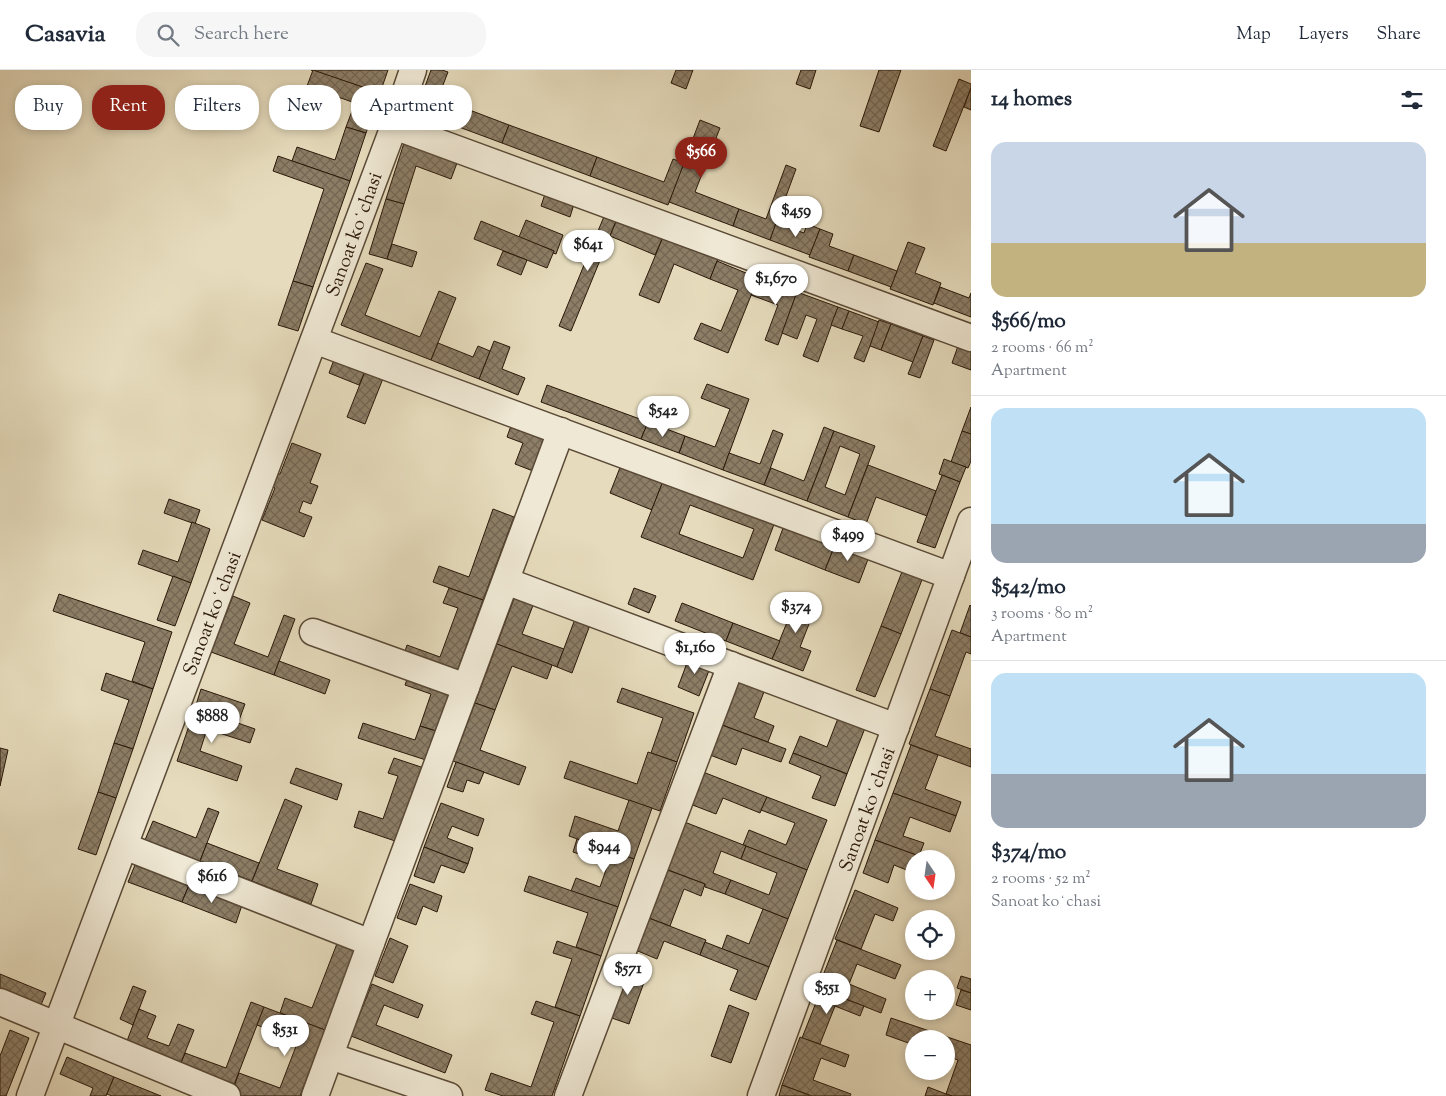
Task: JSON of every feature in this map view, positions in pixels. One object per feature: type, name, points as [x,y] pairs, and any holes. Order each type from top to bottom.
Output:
[{"type":"street","name":"Sanoat koʻchasi","points":[[408,85],[413,70]]},
{"type":"street","name":"Sanoat koʻchasi","points":[[30,1096],[393,130]]},
{"type":"street","points":[[405,130],[971,338]]},
{"type":"street","points":[[314,340],[951,576]]},
{"type":"street","points":[[315,1096],[561,431]]},
{"type":"street","name":"Sanoat koʻchasi","points":[[761,1096],[971,521]]},
{"type":"street","points":[[506,581],[896,727]]},
{"type":"street","points":[[313,632],[466,687]]},
{"type":"street","points":[[568,1096],[731,665]]},
{"type":"street","points":[[124,846],[371,943]]},
{"type":"street","points":[[0,1002],[227,1096]]},
{"type":"street","points":[[330,1056],[448,1096]]},
{"type":"building","points":[[311,70],[388,70],[383,85],[356,85]]},
{"type":"building","points":[[313,70],[357,85],[351,85],[351,102],[341,98],[341,85],[307,85]]},
{"type":"building","points":[[431,70],[448,72],[443,85],[426,85]]},
{"type":"building","points":[[676,70],[693,70],[686,89],[671,83]]},
{"type":"building","points":[[801,70],[816,70],[810,89],[796,84]]},
{"type":"building","points":[[879,70],[901,70],[879,132],[860,126]]},
{"type":"building","points":[[959,79],[971,84],[971,88],[946,151],[933,146]]},
{"type":"building","points":[[971,88],[971,110],[964,107]]},
{"type":"building","points":[[472,111],[509,125],[502,143],[467,130],[472,130]]},
{"type":"building","points":[[351,114],[351,128],[346,127]]},
{"type":"building","points":[[700,120],[720,128],[695,192],[739,209],[733,226],[669,202]]},
{"type":"building","points":[[509,125],[597,157],[590,176],[502,143]]},
{"type":"building","points":[[346,127],[366,133],[350,181],[292,161],[297,147],[335,160]]},
{"type":"building","points":[[356,130],[367,130],[366,133]]},
{"type":"building","points":[[404,143],[457,163],[451,179],[416,166],[404,204],[386,199]]},
{"type":"building","points":[[278,156],[350,181],[313,287],[293,281],[324,189],[273,171]]},
{"type":"building","points":[[597,157],[664,182],[673,159],[684,163],[668,205],[590,176]]},
{"type":"building","points":[[786,165],[796,169],[770,240],[733,226],[739,209],[766,219]]},
{"type":"building","points":[[545,194],[574,204],[570,217],[541,206]]},
{"type":"building","points":[[386,199],[404,204],[387,259],[369,254]]},
{"type":"building","points":[[605,214],[617,219],[571,331],[559,326]]},
{"type":"building","points":[[617,219],[663,237],[655,255],[610,236]]},
{"type":"building","points":[[526,220],[563,235],[556,254],[553,253],[554,251],[519,237]]},
{"type":"building","points":[[481,221],[554,251],[547,268],[474,239]]},
{"type":"building","points":[[776,223],[804,233],[807,224],[820,229],[810,255],[770,240]]},
{"type":"building","points":[[820,229],[833,234],[829,246],[854,255],[848,271],[809,257]]},
{"type":"building","points":[[663,237],[718,259],[710,279],[674,264],[659,303],[639,295]]},
{"type":"building","points":[[908,242],[925,248],[915,273],[941,283],[933,305],[890,289]]},
{"type":"building","points":[[392,244],[417,252],[412,267],[387,259]]},
{"type":"building","points":[[503,251],[527,260],[521,275],[497,265]]},
{"type":"building","points":[[854,255],[897,271],[891,287],[848,271]]},
{"type":"building","points":[[717,261],[758,278],[728,353],[694,339],[701,323],[721,331],[738,290],[710,279]]},
{"type":"building","points":[[366,263],[383,269],[365,315],[420,337],[439,291],[456,298],[431,360],[341,325]]},
{"type":"building","points":[[758,278],[797,292],[778,345],[765,340],[778,305],[751,295]]},
{"type":"building","points":[[293,281],[313,287],[298,331],[278,325]]},
{"type":"building","points":[[940,287],[969,298],[971,293],[971,317],[934,303]]},
{"type":"building","points":[[797,292],[838,307],[818,362],[803,356],[817,319],[806,315],[797,339],[782,333]]},
{"type":"building","points":[[838,307],[849,311],[842,329],[831,325]]},
{"type":"building","points":[[849,311],[879,322],[864,362],[854,358],[863,336],[842,329]]},
{"type":"building","points":[[879,320],[891,324],[881,350],[870,346]]},
{"type":"building","points":[[891,324],[923,336],[913,362],[881,350]]},
{"type":"building","points":[[923,336],[934,340],[920,378],[908,374]]},
{"type":"building","points":[[494,341],[510,347],[502,369],[525,378],[518,395],[479,379]]},
{"type":"building","points":[[438,343],[473,357],[478,346],[490,351],[479,379],[431,360]]},
{"type":"building","points":[[958,346],[971,351],[971,370],[952,363]]},
{"type":"building","points":[[335,357],[366,369],[359,385],[329,373]]},
{"type":"building","points":[[366,369],[384,376],[365,424],[347,417]]},
{"type":"building","points":[[707,384],[749,399],[723,470],[679,453],[685,436],[715,447],[730,409],[701,398]]},
{"type":"building","points":[[547,385],[648,422],[641,439],[541,402]]},
{"type":"building","points":[[971,407],[971,434],[962,431]]},
{"type":"building","points":[[648,422],[685,436],[679,453],[641,439]]},
{"type":"building","points":[[512,423],[546,436],[533,471],[515,464],[523,443],[507,437]]},
{"type":"building","points":[[824,427],[834,431],[807,501],[764,485],[771,468],[804,481]]},
{"type":"building","points":[[773,430],[783,434],[764,485],[723,470],[729,453],[760,464]]},
{"type":"building","points":[[834,431],[875,446],[848,517],[807,501]],"holes":[[[840,446],[860,454],[845,495],[825,487]]]},
{"type":"building","points":[[962,431],[971,434],[971,461],[968,468],[951,462]]},
{"type":"building","points":[[292,443],[321,454],[310,483],[318,486],[311,504],[303,501],[299,512],[312,517],[304,537],[262,520],[275,488],[273,487],[278,474],[280,474]]},
{"type":"building","points":[[944,459],[966,467],[960,482],[939,474]]},
{"type":"building","points":[[623,460],[665,476],[652,510],[610,493]]},
{"type":"building","points":[[868,465],[936,491],[927,516],[876,497],[866,524],[848,517]]},
{"type":"building","points":[[942,475],[960,482],[935,548],[917,542]]},
{"type":"building","points":[[665,476],[776,519],[753,580],[641,537]],"holes":[[[690,505],[754,529],[743,558],[679,534]]]},
{"type":"building","points":[[169,499],[200,510],[195,524],[164,513]]},
{"type":"building","points":[[493,509],[514,517],[483,600],[433,582],[439,566],[469,577]]},
{"type":"building","points":[[786,520],[837,540],[825,570],[775,550]]},
{"type":"building","points":[[192,522],[210,529],[191,583],[138,564],[143,550],[178,562]]},
{"type":"building","points":[[837,540],[870,554],[859,583],[825,570]]},
{"type":"building","points":[[905,564],[925,572],[901,634],[881,626]]},
{"type":"building","points":[[173,576],[191,583],[175,626],[157,620]]},
{"type":"building","points":[[449,588],[483,600],[454,680],[402,661],[407,645],[440,657],[458,608],[443,603]]},
{"type":"building","points":[[518,588],[537,595],[522,634],[564,649],[557,667],[497,644]]},
{"type":"building","points":[[634,588],[656,596],[649,613],[628,604]]},
{"type":"building","points":[[799,593],[818,601],[800,647],[811,651],[803,671],[772,659]]},
{"type":"building","points":[[59,594],[172,632],[153,689],[132,681],[145,642],[53,611]]},
{"type":"building","points":[[233,596],[250,603],[234,644],[268,657],[284,615],[295,619],[274,675],[211,652]]},
{"type":"building","points":[[682,603],[733,623],[726,641],[675,621]]},
{"type":"building","points":[[971,606],[971,637],[960,633]]},
{"type":"building","points":[[578,611],[593,617],[572,673],[557,667]]},
{"type":"building","points":[[733,623],[780,641],[772,659],[726,641]]},
{"type":"building","points":[[881,626],[901,634],[875,697],[856,690]]},
{"type":"building","points":[[952,630],[971,637],[971,654],[966,652],[950,696],[930,689]]},
{"type":"building","points":[[497,644],[552,665],[547,679],[512,666],[495,710],[475,703]]},
{"type":"building","points":[[690,655],[712,663],[699,696],[678,687]]},
{"type":"building","points":[[279,661],[330,680],[325,694],[274,675]]},
{"type":"building","points":[[410,671],[454,685],[439,732],[420,726],[431,694],[405,685]]},
{"type":"building","points":[[106,673],[153,689],[133,749],[114,743],[129,700],[101,690]]},
{"type":"building","points":[[741,674],[767,684],[754,718],[774,726],[768,742],[722,725]]},
{"type":"building","points":[[622,688],[694,713],[677,762],[651,753],[663,718],[617,702]]},
{"type":"building","points":[[201,689],[245,704],[238,723],[195,708]]},
{"type":"building","points":[[930,689],[950,696],[935,736],[971,749],[971,767],[909,744]]},
{"type":"building","points":[[475,703],[495,710],[480,750],[526,767],[519,785],[453,761]]},
{"type":"building","points":[[195,708],[255,729],[250,743],[207,729],[200,751],[242,766],[237,781],[177,761]]},
{"type":"building","points":[[840,713],[867,723],[847,774],[793,753],[800,736],[827,747]]},
{"type":"building","points":[[363,723],[415,740],[420,726],[439,732],[429,761],[358,738]]},
{"type":"building","points":[[722,725],[786,749],[781,762],[742,748],[736,765],[710,755]]},
{"type":"building","points":[[114,743],[133,749],[116,798],[98,792]]},
{"type":"building","points":[[911,745],[938,755],[925,789],[961,802],[956,816],[893,793]]},
{"type":"building","points":[[0,748],[8,750],[0,786]]},
{"type":"building","points":[[648,752],[677,762],[660,811],[564,778],[570,761],[637,784]]},
{"type":"building","points":[[793,753],[847,774],[835,806],[812,798],[821,776],[789,763]]},
{"type":"building","points":[[394,758],[424,768],[398,842],[354,827],[359,811],[383,819],[398,776],[388,773]]},
{"type":"building","points":[[456,762],[484,772],[479,784],[467,780],[463,792],[447,787]]},
{"type":"building","points":[[296,768],[342,784],[337,800],[290,783]]},
{"type":"building","points":[[703,772],[767,797],[760,813],[723,798],[716,814],[690,804]]},
{"type":"building","points":[[98,792],[116,798],[96,855],[78,849]]},
{"type":"building","points":[[893,793],[956,816],[950,832],[910,817],[903,836],[924,843],[921,850],[905,851],[875,840]]},
{"type":"building","points":[[767,797],[827,820],[807,870],[743,845],[749,830],[786,845],[795,823],[761,810]]},
{"type":"building","points":[[285,799],[302,806],[277,869],[318,884],[311,904],[252,881]]},
{"type":"building","points":[[629,800],[652,808],[634,859],[569,836],[575,816],[618,831]]},
{"type":"building","points":[[441,803],[484,819],[478,836],[452,826],[447,838],[473,848],[468,864],[424,847]]},
{"type":"building","points":[[208,808],[219,812],[200,861],[145,840],[153,821],[196,838]]},
{"type":"building","points":[[682,821],[746,846],[741,859],[721,851],[713,873],[731,880],[725,894],[663,868]]},
{"type":"building","points":[[577,839],[634,859],[618,907],[571,891],[576,878],[600,887],[608,864],[573,852]]},
{"type":"building","points":[[875,840],[905,851],[905,869],[894,865],[888,883],[863,873]]},
{"type":"building","points":[[207,843],[259,863],[252,881],[200,861]]},
{"type":"building","points":[[746,846],[807,870],[788,919],[725,894],[731,880],[769,895],[777,873],[741,859]]},
{"type":"building","points":[[424,847],[468,864],[464,873],[441,865],[434,883],[414,876]]},
{"type":"building","points":[[135,865],[189,885],[182,902],[128,882]]},
{"type":"building","points":[[665,869],[705,884],[701,896],[684,889],[670,926],[646,917]]},
{"type":"building","points":[[529,876],[618,907],[601,956],[576,947],[588,913],[524,891]]},
{"type":"building","points":[[410,884],[442,896],[437,912],[423,906],[416,925],[397,918]]},
{"type":"building","points":[[189,885],[242,905],[236,923],[182,902]]},
{"type":"building","points":[[855,890],[898,908],[893,921],[875,914],[861,949],[835,939]]},
{"type":"building","points":[[763,909],[788,919],[769,967],[722,949],[727,935],[749,944]]},
{"type":"building","points":[[646,917],[706,940],[700,955],[664,941],[657,959],[633,949]]},
{"type":"building","points":[[390,938],[408,946],[393,983],[375,976]]},
{"type":"building","points":[[837,940],[901,965],[895,979],[857,964],[849,984],[886,999],[881,1013],[818,988]]},
{"type":"building","points":[[338,941],[357,948],[325,1030],[280,1013],[285,998],[312,1008]]},
{"type":"building","points":[[557,941],[601,956],[580,1016],[555,1007],[572,959],[553,953]]},
{"type":"building","points":[[705,942],[769,967],[756,1000],[730,990],[738,970],[700,955]]},
{"type":"building","points":[[627,967],[647,974],[629,1024],[609,1017]]},
{"type":"building","points":[[0,974],[46,993],[38,1012],[0,996]]},
{"type":"building","points":[[961,976],[971,979],[971,993],[957,988]]},
{"type":"building","points":[[372,984],[423,1005],[418,1018],[384,1005],[376,1025],[452,1055],[445,1073],[351,1036]]},
{"type":"building","points":[[133,986],[146,991],[133,1025],[120,1019]]},
{"type":"building","points":[[821,990],[864,1006],[860,1016],[835,1006],[820,1044],[802,1038]]},
{"type":"building","points":[[961,990],[971,993],[971,1010],[956,1005]]},
{"type":"building","points":[[536,1001],[580,1016],[552,1096],[503,1096],[485,1090],[491,1073],[531,1087],[554,1022],[531,1014]]},
{"type":"building","points":[[251,1002],[264,1007],[232,1090],[178,1070],[185,1053],[226,1068]]},
{"type":"building","points":[[729,1005],[749,1013],[731,1063],[711,1056]]},
{"type":"building","points":[[264,1007],[325,1030],[300,1096],[242,1096],[232,1092],[239,1073],[280,1088],[298,1041],[257,1025]]},
{"type":"building","points":[[139,1009],[156,1016],[147,1038],[169,1046],[178,1024],[194,1030],[178,1070],[124,1049]]},
{"type":"building","points":[[891,1018],[927,1030],[905,1030],[905,1042],[886,1035]]},
{"type":"building","points":[[10,1030],[29,1038],[6,1096],[0,1096],[0,1056]]},
{"type":"building","points":[[800,1037],[849,1055],[845,1067],[821,1058],[813,1080],[851,1094],[850,1096],[812,1096],[782,1085]]},
{"type":"building","points":[[955,1040],[971,1045],[971,1096],[952,1096],[946,1094],[951,1080],[955,1080],[955,1068],[958,1060],[955,1059]]},
{"type":"building","points":[[67,1057],[114,1077],[106,1096],[90,1096],[93,1088],[60,1074]]},
{"type":"building","points":[[114,1077],[161,1096],[112,1096],[107,1094]]},
{"type":"building","points":[[782,1085],[809,1095],[809,1096],[779,1096]]},
{"type":"building","points":[[928,1087],[946,1094],[952,1096],[925,1096]]}]
